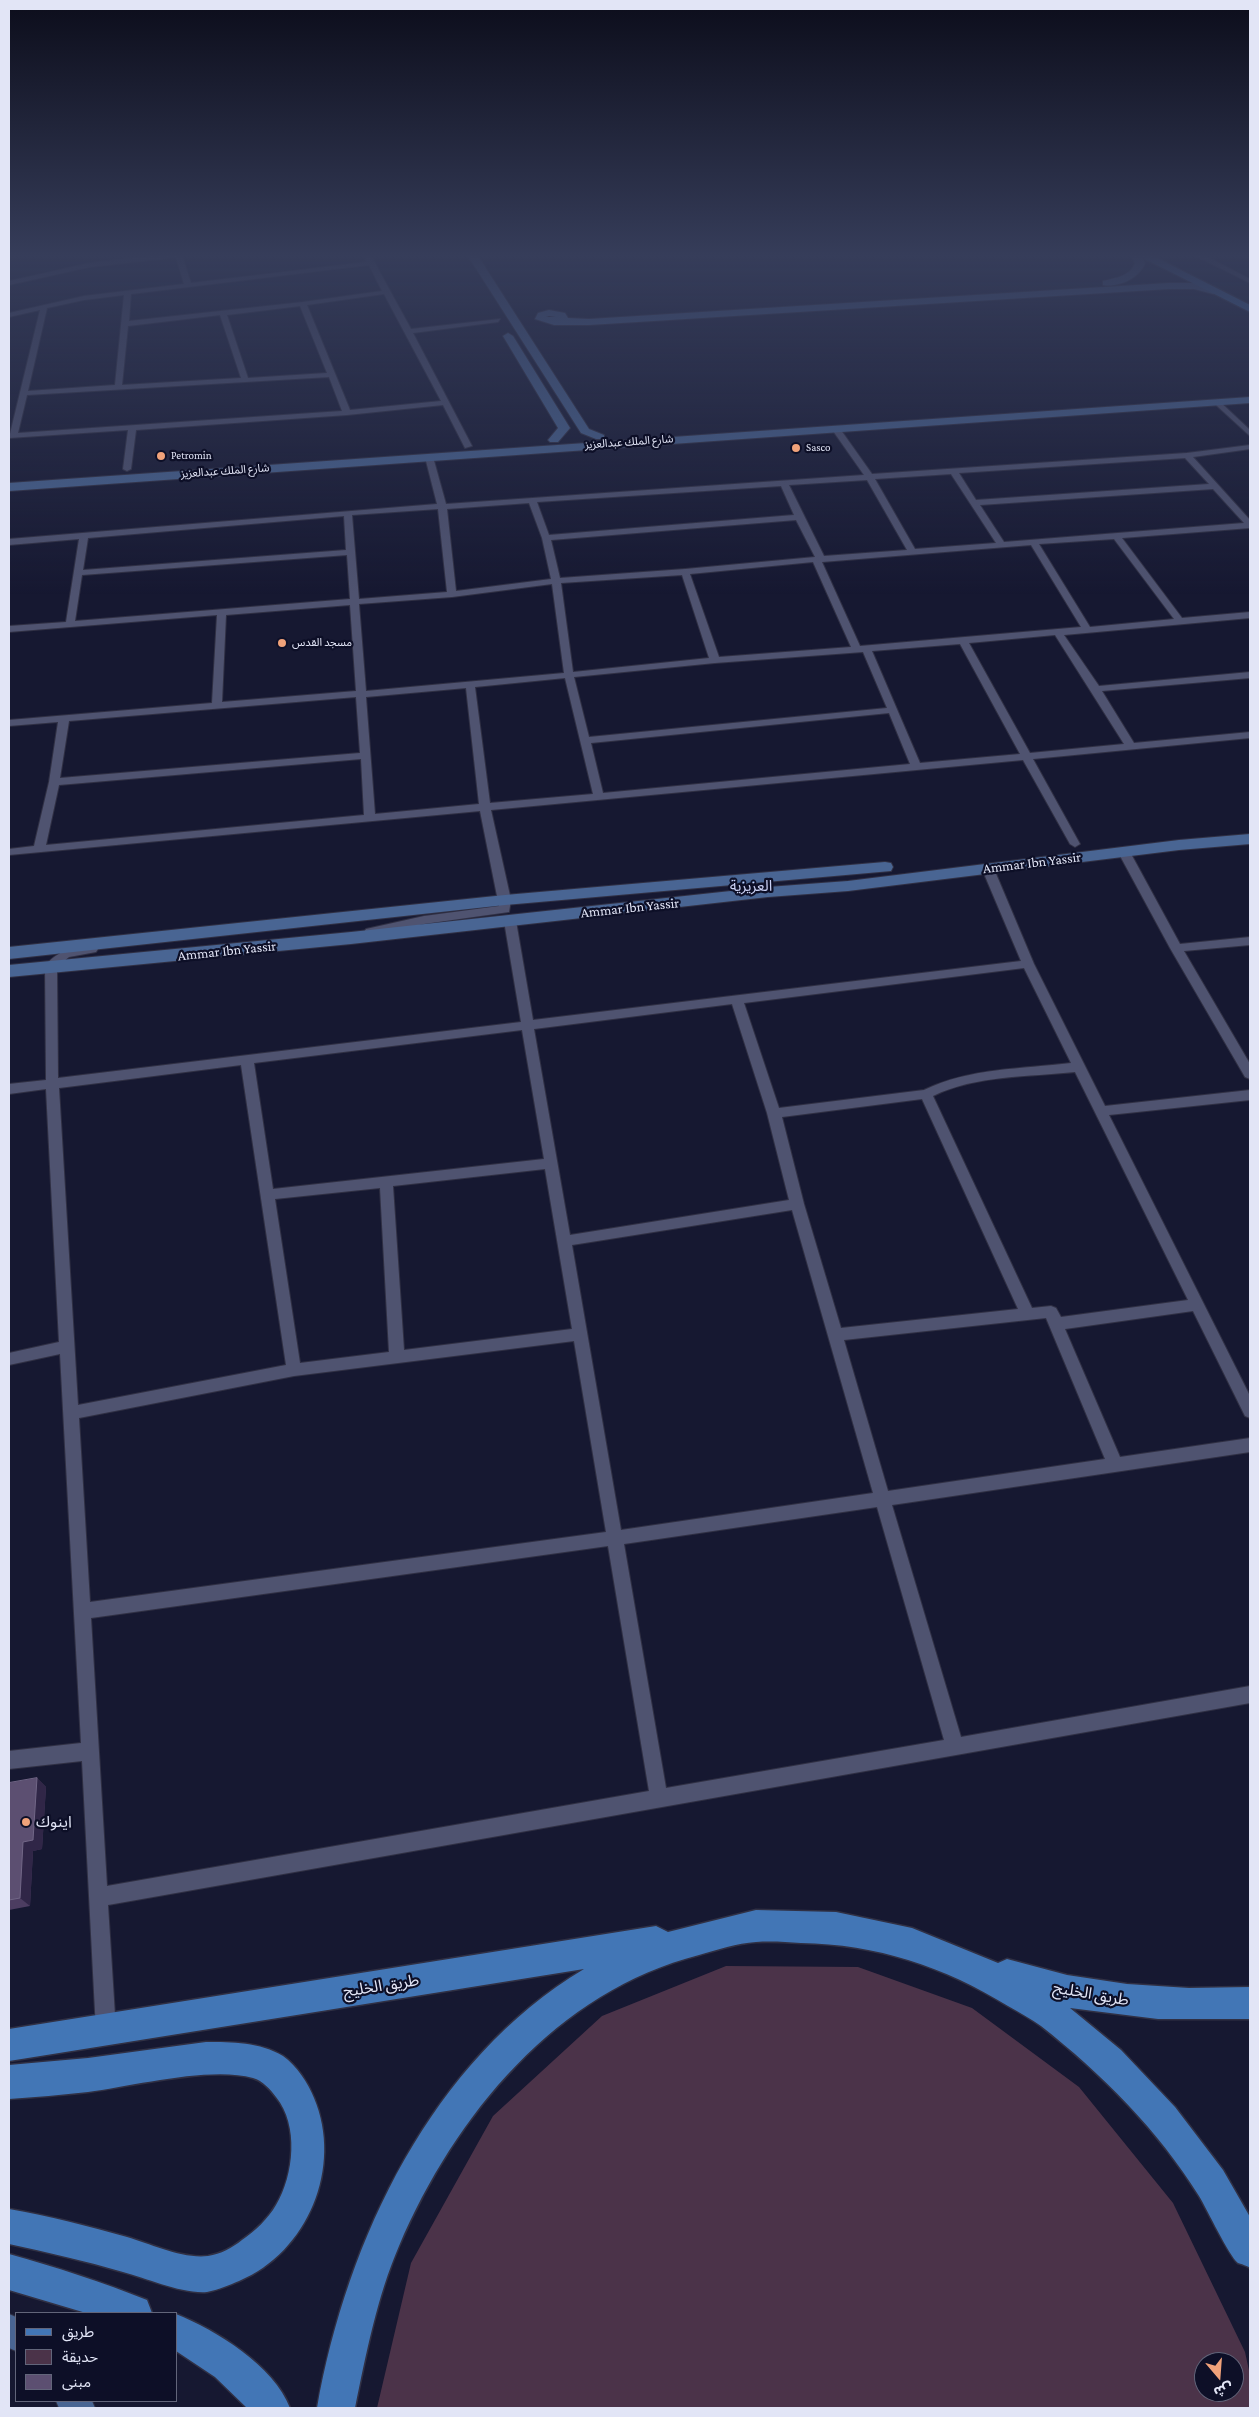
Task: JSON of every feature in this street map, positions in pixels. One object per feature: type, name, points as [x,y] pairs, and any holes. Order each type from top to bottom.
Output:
[{"type":"main road","points":[[336,2408],[356,2322],[381,2246],[411,2184],[452,2116],[496,2063],[541,2019],[592,1982],[643,1956],[691,1941],[753,1926],[814,1924],[879,1933],[938,1951],[1019,1990],[1086,2039],[1164,2118],[1232,2215],[1250,2250]]},
{"type":"main road","name":"طريق الخليج","points":[[9,2046],[753,1926]]},
{"type":"main road","name":"طريق الخليج","points":[[938,1951],[1023,1980],[1085,1995],[1136,2002],[1192,2006],[1250,2004]]},
{"type":"main road","points":[[9,2082],[83,2075],[214,2058],[242,2058],[266,2065],[281,2076],[296,2096],[305,2120],[308,2150],[305,2178],[293,2206],[278,2232],[257,2252],[230,2268],[203,2274],[41,2232],[9,2227]]},
{"type":"main road","points":[[9,2272],[68,2288],[131,2312]]},
{"type":"main road","points":[[178,2333],[222,2358],[248,2380],[271,2408]]},
{"type":"street","points":[[30,369],[11,436],[347,413],[444,403]]},
{"type":"street","points":[[118,388],[120,369]]},
{"type":"street","points":[[241,369],[245,380]]},
{"type":"street","points":[[329,369],[347,413]]},
{"type":"street","points":[[427,369],[468,446]]},
{"type":"street","points":[[528,369],[564,428]]},
{"type":"street","points":[[545,369],[582,426],[588,433],[600,437]]},
{"type":"street","points":[[24,393],[332,375]]},
{"type":"street","name":"شارع الملك عبدالعزيز","points":[[9,478],[1250,392]]},
{"type":"street","name":"شارع الملك عبدالعزيز","points":[[9,487],[1250,400]]},
{"type":"street","points":[[1218,402],[1250,434]]},
{"type":"street","points":[[554,440],[564,428],[582,426]]},
{"type":"street","points":[[127,469],[132,428]]},
{"type":"street","points":[[835,428],[869,476],[912,551]]},
{"type":"street","points":[[9,542],[442,506],[1186,455],[1250,447]]},
{"type":"street","points":[[1186,455],[1250,525]]},
{"type":"street","points":[[428,457],[442,506],[452,594]]},
{"type":"street","points":[[953,471],[1001,544]]},
{"type":"street","points":[[784,483],[798,517],[892,710],[917,767]]},
{"type":"street","points":[[974,503],[1214,486]]},
{"type":"street","points":[[532,501],[546,538],[556,581],[569,676],[599,797]]},
{"type":"street","points":[[348,513],[370,819]]},
{"type":"street","points":[[546,538],[798,517]]},
{"type":"street","points":[[9,629],[452,594],[556,581],[685,572],[912,551],[1117,537],[1250,525]]},
{"type":"street","points":[[70,624],[84,537]]},
{"type":"street","points":[[1117,537],[1179,620]]},
{"type":"street","points":[[1033,542],[1087,629]]},
{"type":"street","points":[[78,573],[350,552]]},
{"type":"street","points":[[685,572],[715,660]]},
{"type":"street","points":[[217,706],[222,612]]},
{"type":"street","points":[[9,723],[470,685],[715,660],[964,641],[1250,615]]},
{"type":"street","points":[[1058,633],[1096,689],[1130,746]]},
{"type":"street","points":[[964,641],[1075,844]]},
{"type":"street","points":[[1096,689],[1250,675]]},
{"type":"street","points":[[337,940],[424,920],[505,910],[505,900],[484,808],[470,685]]},
{"type":"street","points":[[585,740],[892,710]]},
{"type":"street","points":[[39,850],[54,782],[64,718]]},
{"type":"street","points":[[9,852],[1250,735]]},
{"type":"street","points":[[54,782],[365,756]]},
{"type":"street","name":"Ammar Ibn Yassir","points":[[9,953],[505,900],[866,870],[1075,844],[1250,827]]},
{"type":"street","name":"Ammar Ibn Yassir","points":[[9,970],[337,940],[768,892],[848,886],[1124,852],[1250,839]]},
{"type":"street","points":[[1124,852],[1176,948],[1250,1074]]},
{"type":"street","points":[[988,869],[1028,964],[1250,1412]]},
{"type":"street","points":[[510,921],[659,1799]]},
{"type":"street","points":[[106,2031],[52,1084],[52,966],[64,954],[165,936]]},
{"type":"street","points":[[1176,948],[1250,941]]},
{"type":"street","points":[[9,1089],[528,1027],[1028,964]]},
{"type":"street","points":[[737,1000],[774,1113],[797,1204],[956,1747]]},
{"type":"street","points":[[247,1060],[294,1370]]},
{"type":"street","points":[[774,1113],[926,1094],[935,1088],[958,1082],[1080,1068]]},
{"type":"street","points":[[926,1094],[1028,1314]]},
{"type":"street","points":[[1101,1111],[1250,1095]]},
{"type":"street","points":[[267,1195],[551,1162]]},
{"type":"street","points":[[386,1181],[397,1357]]},
{"type":"street","points":[[564,1242],[797,1204]]},
{"type":"street","points":[[1056,1324],[1197,1305]]},
{"type":"street","points":[[836,1335],[1051,1312],[1115,1465]]},
{"type":"street","points":[[71,1413],[294,1370],[580,1334]]},
{"type":"street","points":[[9,1359],[67,1346]]},
{"type":"street","points":[[82,1611],[615,1538],[1250,1445]]},
{"type":"street","points":[[98,1897],[1250,1695]]},
{"type":"street","points":[[9,1760],[90,1751]]},
{"type":"green space","points":[[726,1966],[858,1967],[972,2008],[1079,2087],[1173,2203],[1245,2352],[1250,2375],[1250,2408],[377,2408],[411,2263],[493,2116],[602,2016]]},
{"type":"building","points":[[37,1778],[33,1840],[23,1842],[20,1898],[9,1900],[9,1783]]},
{"type":"place","name":"Sasco","points":[[796,448]]},
{"type":"place","name":"Petromin","points":[[161,456]]},
{"type":"place","name":"مسجد القدس","points":[[282,643]]},
{"type":"place","name":"اينوك","points":[[26,1822]]},
{"type":"district","name":"العزيزية","points":[[751,886]]}]
